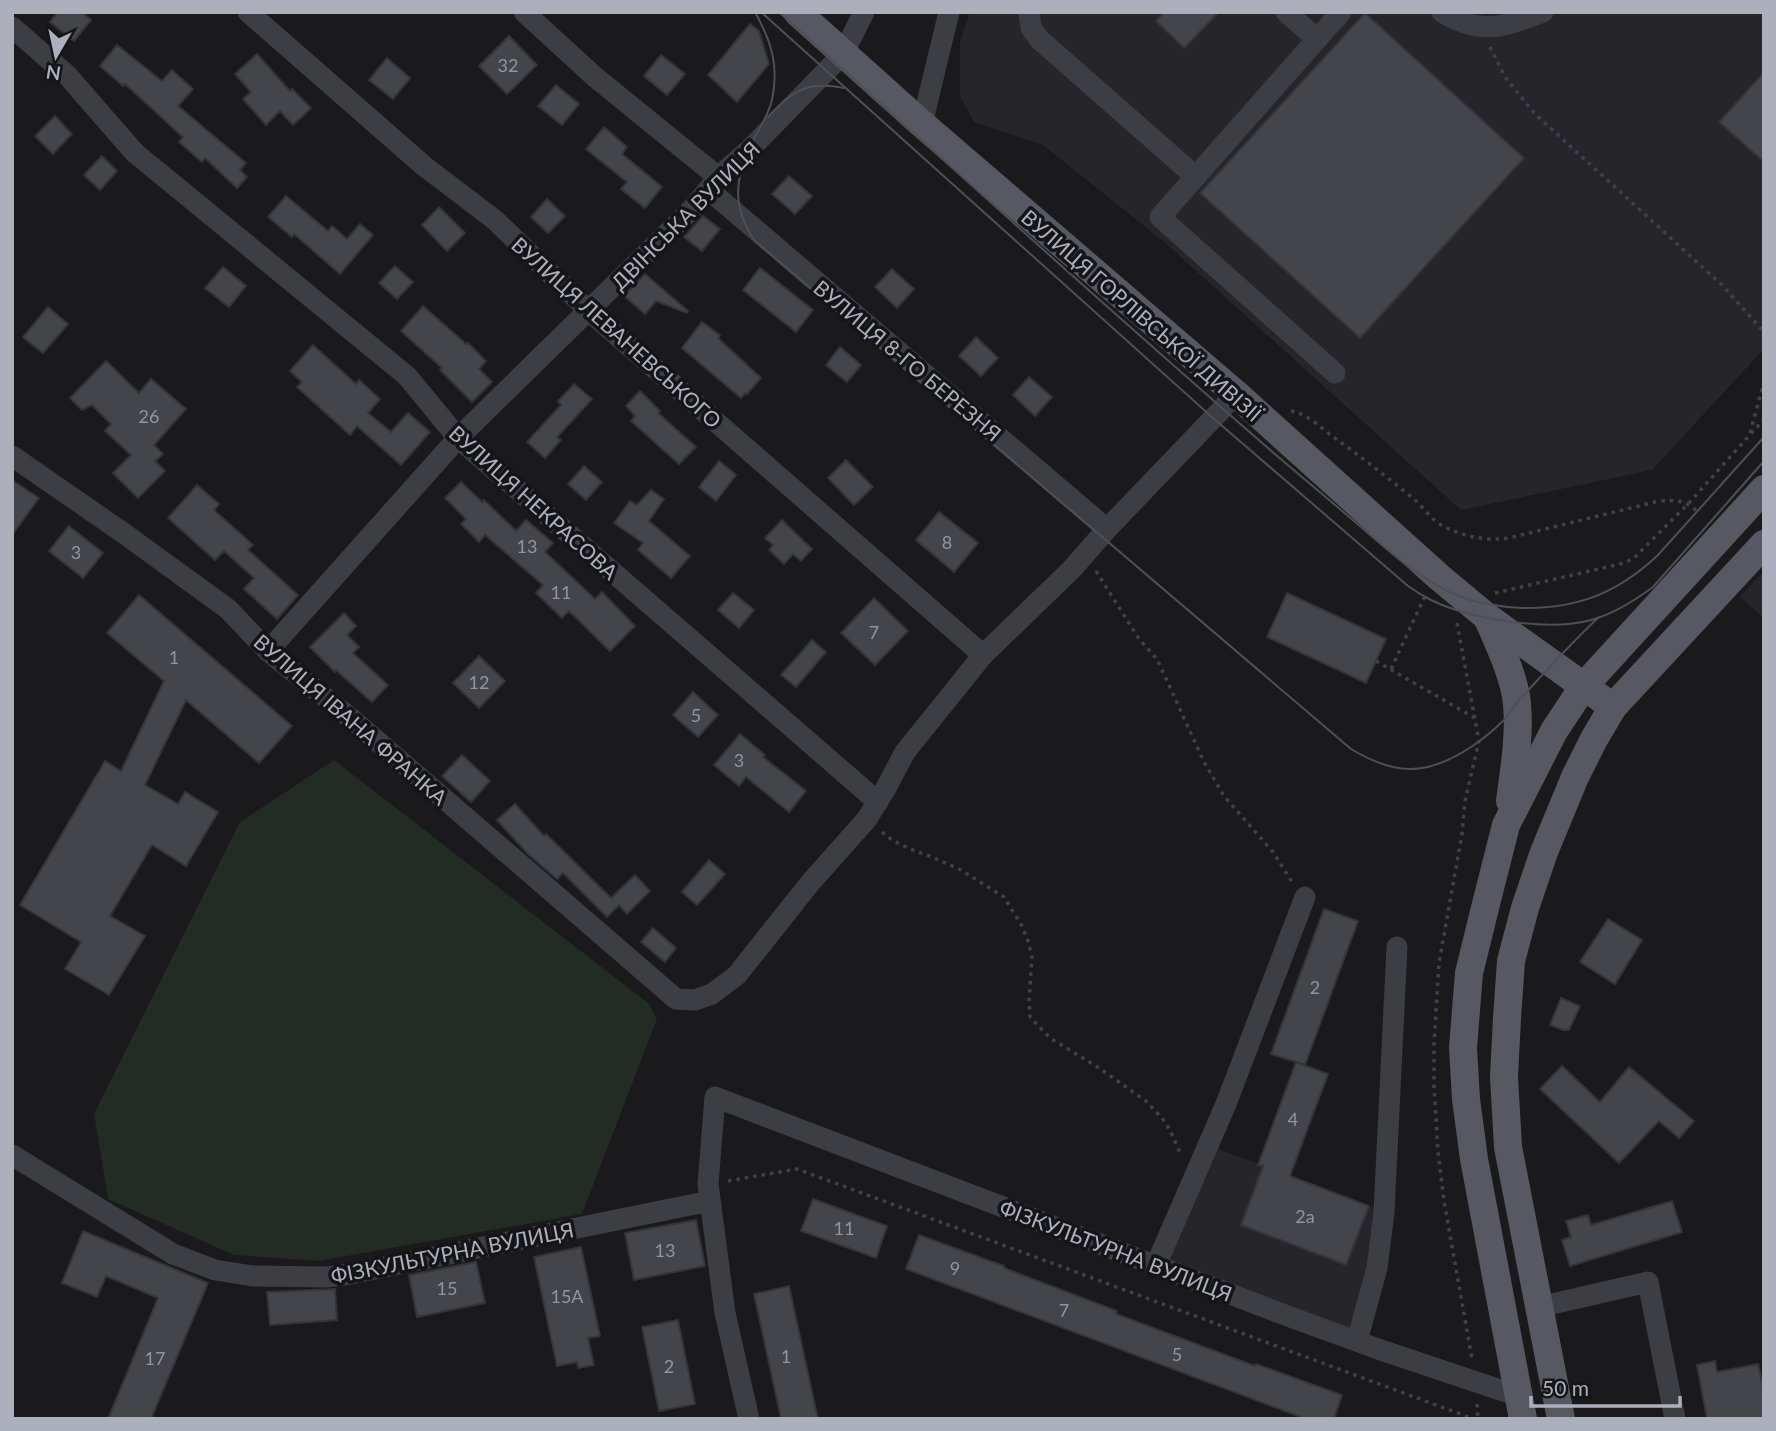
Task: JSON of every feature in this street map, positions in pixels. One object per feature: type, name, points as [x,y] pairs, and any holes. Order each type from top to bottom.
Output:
[{"type":"main road","name":"ВУЛИЦЯ ГОРЛІВСЬКОЇ ДИВІЗІЇ","points":[[797,12],[922,124],[1235,393],[1439,577],[1487,617],[1613,707]]},
{"type":"main road","points":[[1506,825],[1554,731],[1583,687],[1764,489]]},
{"type":"main road","points":[[1561,1419],[1508,1147],[1504,1077],[1511,961],[1544,852],[1575,778],[1613,707],[1764,544]]},
{"type":"main road","points":[[1487,617],[1505,659],[1517,702],[1518,731],[1506,825],[1469,973],[1463,1048],[1474,1160],[1520,1407]]},
{"type":"street","name":"ВУЛИЦЯ ЛЕВАНЕВСЬКОГО","points":[[248,12],[424,166],[495,220],[589,311],[983,656]]},
{"type":"street","name":"ВУЛИЦЯ 8-ГО БЕРЕЗНЯ","points":[[524,12],[713,183],[1107,529]]},
{"type":"street","name":"ДВІНСЬКА ВУЛИЦЯ","points":[[268,651],[458,438],[693,208],[713,183],[843,54],[864,12]]},
{"type":"street","points":[[922,124],[949,12]]},
{"type":"street","points":[[1029,12],[1031,28],[1040,40],[1196,177]]},
{"type":"street","points":[[1286,12],[1317,39]]},
{"type":"street","points":[[1335,373],[1160,217],[1340,12]]},
{"type":"street","points":[[1442,12],[1457,21],[1482,27],[1499,27],[1543,12]]},
{"type":"street","name":"ВУЛИЦЯ НЕКРАСОВА","points":[[12,27],[67,75],[135,153],[407,376],[458,438],[873,810]]},
{"type":"street","points":[[873,810],[905,752],[983,656],[1085,554],[1235,393]]},
{"type":"street","name":"ВУЛИЦЯ ІВАНА ФРАНКА","points":[[12,456],[228,609],[268,651],[364,730],[676,999],[695,1000],[712,994],[737,975],[810,883],[873,810]]},
{"type":"street","points":[[1156,1265],[1226,1104],[1305,897]]},
{"type":"street","points":[[1357,1341],[1377,1268],[1384,1212],[1397,947]]},
{"type":"street","name":"ФІЗКУЛЬТУРНА ВУЛИЦЯ","points":[[12,1155],[173,1254],[215,1270],[253,1276],[327,1277],[709,1193],[715,1097],[1357,1341],[1520,1407]]},
{"type":"street","points":[[709,1193],[725,1313],[749,1419]]},
{"type":"street","points":[[1539,1307],[1648,1282],[1675,1419]]},
{"type":"path","points":[[1490,47],[1505,77],[1534,113],[1723,285],[1764,332]]},
{"type":"path","points":[[1750,435],[1764,383]]},
{"type":"path","points":[[1263,418],[1294,411],[1307,417],[1370,464],[1439,523],[1458,533],[1474,537],[1491,540],[1509,538],[1659,501],[1675,500],[1688,504],[1697,511]]},
{"type":"path","points":[[1479,741],[1454,609],[1464,598],[1503,592],[1624,563],[1641,552],[1688,504],[1764,419]]},
{"type":"path","points":[[1085,554],[1139,639],[1157,659],[1204,762],[1224,796],[1273,852],[1289,880],[1305,897]]},
{"type":"path","points":[[1391,669],[1421,603],[1439,577]]},
{"type":"path","points":[[1376,661],[1475,718]]},
{"type":"path","points":[[873,810],[892,840],[961,870],[1004,897],[1022,926],[1032,957],[1030,1017],[1050,1038],[1146,1101],[1170,1130],[1193,1181]]},
{"type":"path","points":[[709,1193],[797,1169],[1474,1419]]},
{"type":"shaded area","points":[[970,12],[1764,12],[1764,349],[1652,470],[1461,510],[1164,242],[1043,145],[974,122],[960,96],[960,41]]},
{"type":"shaded area","points":[[1764,571],[1764,618],[1740,597]]},
{"type":"shaded area","points":[[334,760],[648,1003],[657,1019],[582,1214],[319,1261],[234,1255],[108,1199],[94,1114],[240,822]]},
{"type":"shaded area","points":[[1216,1148],[1378,1209],[1373,1257],[1351,1333],[1166,1264]]},
{"type":"building","points":[[58,12],[82,12],[91,20],[74,41],[50,22]]},
{"type":"building","points":[[1164,12],[1219,12],[1184,48],[1156,21]]},
{"type":"building","points":[[1365,13],[1524,158],[1360,338],[1200,193]]},
{"type":"building","points":[[750,24],[759,31],[769,64],[737,102],[708,75]]},
{"type":"building","points":[[509,36],[537,65],[507,94],[479,66]]},
{"type":"building","points":[[117,45],[162,81],[172,70],[193,89],[178,106],[246,163],[240,170],[247,177],[237,188],[205,158],[202,162],[179,142],[183,137],[125,84],[123,86],[100,66]]},
{"type":"building","points":[[257,54],[290,91],[292,89],[311,108],[293,125],[280,111],[266,125],[243,99],[251,92],[235,74]]},
{"type":"building","points":[[661,55],[685,74],[667,95],[644,76]]},
{"type":"building","points":[[387,58],[410,78],[393,99],[369,80]]},
{"type":"building","points":[[1764,72],[1764,162],[1719,122]]},
{"type":"building","points":[[556,85],[579,104],[562,125],[538,106]]},
{"type":"building","points":[[55,116],[72,134],[53,154],[35,136]]},
{"type":"building","points":[[604,127],[627,147],[622,154],[662,187],[645,208],[621,189],[627,182],[586,149]]},
{"type":"building","points":[[102,156],[117,171],[100,190],[84,175]]},
{"type":"building","points":[[789,176],[812,196],[795,214],[772,194]]},
{"type":"building","points":[[286,196],[328,231],[332,226],[347,239],[360,224],[373,235],[340,274],[294,234],[292,237],[268,217]]},
{"type":"building","points":[[547,199],[565,216],[548,233],[531,217]]},
{"type":"building","points":[[439,207],[465,233],[447,251],[422,225]]},
{"type":"building","points":[[703,216],[720,229],[702,251],[684,237]]},
{"type":"building","points":[[395,266],[413,282],[397,299],[379,283]]},
{"type":"building","points":[[223,267],[246,286],[229,307],[205,288]]},
{"type":"building","points":[[760,268],[813,310],[796,332],[743,290]]},
{"type":"building","points":[[892,269],[914,289],[897,308],[875,287]]},
{"type":"building","points":[[645,274],[688,311],[687,313],[656,301],[645,314],[624,296]]},
{"type":"building","points":[[423,306],[486,361],[479,369],[492,382],[472,402],[440,370],[442,368],[401,331]]},
{"type":"building","points":[[48,307],[68,324],[43,353],[23,337]]},
{"type":"building","points":[[702,322],[720,335],[718,338],[761,378],[741,398],[682,348]]},
{"type":"building","points":[[976,337],[998,358],[981,376],[959,356]]},
{"type":"building","points":[[313,345],[356,384],[359,380],[380,399],[368,413],[391,432],[408,413],[430,432],[401,465],[357,426],[350,435],[297,387],[302,382],[290,371]]},
{"type":"building","points":[[840,347],[861,365],[847,382],[826,365]]},
{"type":"building","points":[[106,361],[139,393],[151,379],[186,409],[154,445],[163,454],[155,461],[165,471],[138,498],[113,473],[131,455],[105,431],[111,424],[92,405],[82,410],[70,398]]},
{"type":"building","points":[[1029,377],[1052,397],[1035,416],[1013,395]]},
{"type":"building","points":[[574,384],[592,399],[557,437],[561,440],[545,458],[527,442],[561,405],[558,401]]},
{"type":"building","points":[[640,391],[660,411],[658,413],[696,447],[679,464],[631,421],[635,416],[626,406]]},
{"type":"building","points":[[846,460],[873,487],[854,505],[828,478]]},
{"type":"building","points":[[719,461],[736,475],[716,501],[699,487]]},
{"type":"building","points":[[584,466],[602,482],[586,500],[568,484]]},
{"type":"building","points":[[12,480],[39,498],[12,535]]},
{"type":"building","points":[[461,482],[516,531],[526,520],[553,543],[545,552],[595,599],[602,592],[635,626],[610,651],[569,611],[562,618],[536,593],[543,585],[485,535],[479,542],[461,524],[466,519],[445,498]]},
{"type":"building","points":[[197,485],[219,504],[214,510],[253,545],[248,550],[298,595],[277,619],[244,589],[254,578],[224,551],[215,560],[168,518]]},
{"type":"building","points":[[651,490],[664,499],[649,521],[690,556],[671,578],[638,550],[643,543],[614,523],[630,501],[637,505]]},
{"type":"building","points":[[939,512],[978,543],[954,572],[916,540]]},
{"type":"building","points":[[782,520],[812,549],[801,561],[793,554],[784,564],[769,550],[773,545],[765,538]]},
{"type":"building","points":[[69,526],[103,553],[83,578],[49,551]]},
{"type":"building","points":[[733,593],[754,610],[739,628],[718,610]]},
{"type":"building","points":[[1287,593],[1386,639],[1366,683],[1267,637]]},
{"type":"building","points":[[139,595],[292,726],[259,763],[186,700],[145,785],[178,804],[185,792],[218,812],[186,866],[152,845],[110,916],[145,936],[109,995],[65,969],[81,942],[20,905],[105,761],[121,771],[164,681],[107,633]]},
{"type":"building","points":[[874,598],[908,631],[875,665],[841,633]]},
{"type":"building","points":[[344,613],[356,626],[347,635],[359,647],[353,653],[388,685],[372,702],[336,670],[335,672],[310,647]]},
{"type":"building","points":[[812,640],[826,652],[796,687],[781,675]]},
{"type":"building","points":[[479,656],[505,681],[479,708],[453,683]]},
{"type":"building","points":[[693,692],[718,715],[698,737],[673,715]]},
{"type":"building","points":[[740,734],[765,755],[763,757],[806,791],[789,812],[746,777],[739,786],[714,765]]},
{"type":"building","points":[[462,755],[490,781],[471,802],[442,776]]},
{"type":"building","points":[[515,804],[544,836],[546,834],[611,898],[635,875],[650,891],[627,914],[619,905],[607,917],[563,873],[557,879],[528,854],[497,820]]},
{"type":"building","points":[[709,860],[725,874],[697,905],[682,892]]},
{"type":"building","points":[[1324,909],[1358,921],[1305,1065],[1271,1054]]},
{"type":"building","points":[[1608,919],[1642,940],[1615,984],[1580,962]]},
{"type":"building","points":[[653,928],[676,948],[665,962],[641,942]]},
{"type":"building","points":[[1561,998],[1580,1006],[1569,1030],[1550,1025]]},
{"type":"building","points":[[1296,1062],[1328,1074],[1290,1176],[1369,1206],[1346,1265],[1241,1225],[1263,1166],[1258,1165]]},
{"type":"building","points":[[1562,1066],[1600,1102],[1629,1067],[1694,1121],[1679,1138],[1659,1121],[1619,1163],[1540,1089]]},
{"type":"building","points":[[813,1199],[887,1226],[876,1258],[801,1231]]},
{"type":"building","points":[[1672,1201],[1682,1232],[1570,1266],[1562,1240],[1571,1237],[1566,1221],[1588,1215],[1591,1225]]},
{"type":"building","points":[[696,1220],[705,1266],[634,1280],[625,1233]]},
{"type":"building","points":[[83,1231],[208,1283],[151,1419],[108,1419],[158,1298],[106,1276],[97,1297],[62,1283]]},
{"type":"building","points":[[919,1235],[1117,1311],[1116,1314],[1342,1395],[1334,1419],[1306,1419],[906,1269]]},
{"type":"building","points":[[581,1247],[600,1336],[588,1338],[594,1365],[578,1368],[577,1362],[557,1366],[534,1257]]},
{"type":"building","points":[[476,1262],[485,1303],[417,1317],[409,1275]]},
{"type":"building","points":[[789,1286],[818,1419],[781,1419],[754,1294]]},
{"type":"building","points":[[335,1289],[337,1320],[270,1325],[267,1292]]},
{"type":"building","points":[[678,1320],[695,1404],[659,1411],[642,1327]]},
{"type":"building","points":[[1715,1361],[1717,1372],[1758,1364],[1764,1392],[1764,1419],[1707,1419],[1697,1365]]},
{"type":"tram line","points":[[755,12],[770,45],[775,76],[771,105],[749,149],[738,188],[741,214],[755,241],[1351,749],[1367,758],[1397,768],[1426,767],[1455,757],[1500,724],[1549,667],[1599,617]]},
{"type":"tram line","points":[[761,12],[1213,418],[1408,586],[1431,600],[1487,618],[1532,624],[1573,623],[1608,614],[1653,587],[1764,461]]},
{"type":"tram line","points":[[779,12],[1276,455],[1384,547],[1447,591],[1476,602],[1498,606],[1542,608],[1579,602],[1612,589],[1658,555],[1764,437]]},
{"type":"tram line","points":[[768,117],[785,100],[802,90],[820,86],[844,88]]}]
